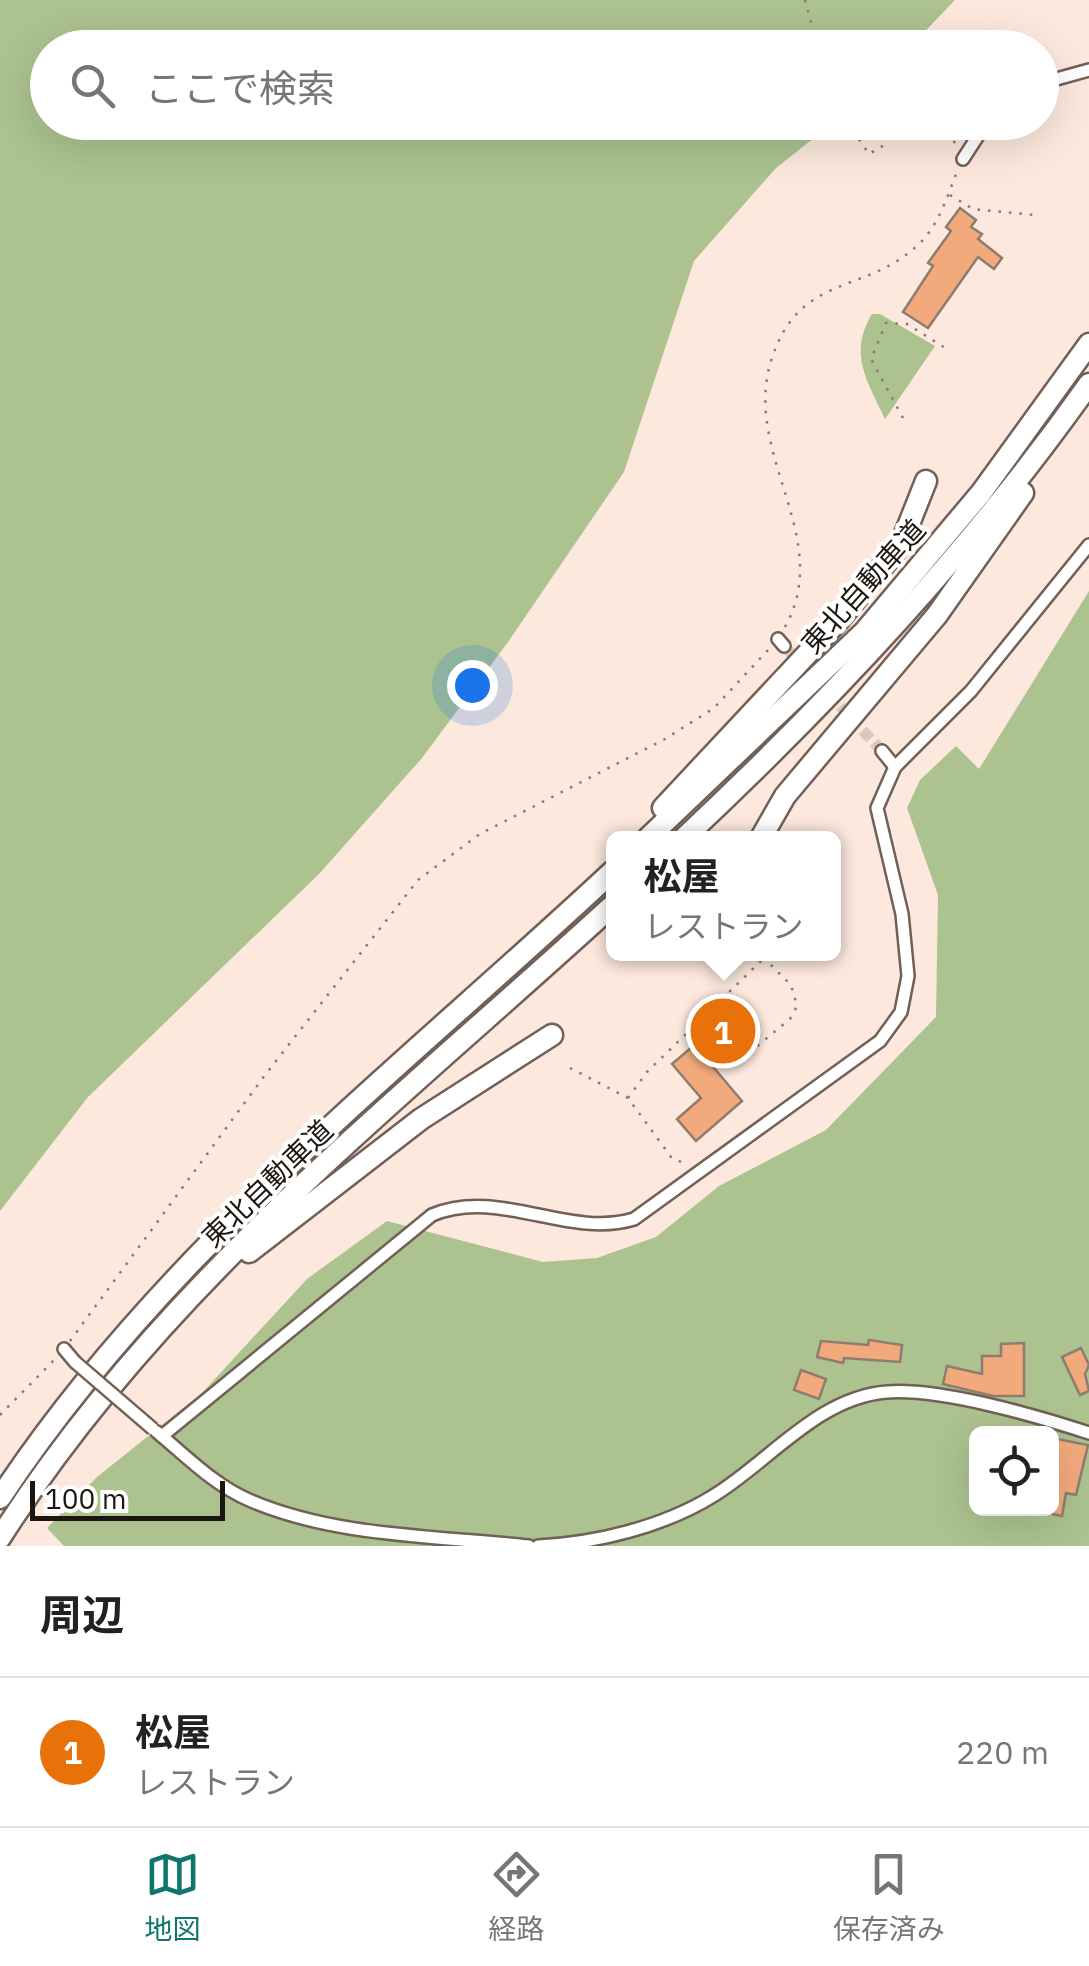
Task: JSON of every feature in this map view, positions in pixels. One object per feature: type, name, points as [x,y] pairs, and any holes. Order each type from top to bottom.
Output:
[{"type":"highway","name":"東北自動車道","points":[[655,831],[864,631],[981,493],[1089,344]]},
{"type":"highway","name":"東北自動車道","points":[[691,831],[880,644],[998,506],[1089,387]]},
{"type":"highway","points":[[766,831],[784,796],[938,615],[999,531],[1089,387]]},
{"type":"highway","points":[[641,831],[838,621],[901,544],[926,481]]},
{"type":"highway","points":[[542,938],[606,869]]},
{"type":"highway","name":"東北自動車道","points":[[0,1498],[100,1363],[207,1246],[354,1105],[606,878]]},
{"type":"highway","name":"東北自動車道","points":[[4,1532],[80,1429],[178,1310],[370,1121],[606,911]]},
{"type":"highway","points":[[178,1310],[421,1119],[552,1035]]},
{"type":"street","points":[[1059,78],[1089,70]]},
{"type":"street","points":[[962,159],[975,140]]},
{"type":"street","points":[[158,1432],[432,1215],[452,1206],[502,1206],[587,1222],[622,1223],[705,1172],[880,1040],[901,1012],[908,976],[902,914],[877,808],[895,766],[970,691],[1089,545]]},
{"type":"street","points":[[882,751],[895,766]]},
{"type":"street","points":[[64,1349],[74,1362],[219,1484],[285,1512],[386,1532],[529,1546]]},
{"type":"street","points":[[538,1546],[578,1544],[650,1523],[712,1497],[836,1405],[888,1392],[987,1406],[1089,1432]]},
{"type":"path","points":[[805,0],[813,30]]},
{"type":"path","points":[[859,140],[869,154],[887,140]]},
{"type":"path","points":[[0,1416],[64,1349],[265,1075],[418,880],[480,834],[666,740],[714,708],[781,643],[794,611],[803,554],[768,439],[766,379],[771,360],[798,310],[813,296],[906,254],[936,222],[962,159],[953,140]]},
{"type":"path","points":[[948,194],[973,209],[1035,215]]},
{"type":"path","points":[[903,418],[871,359],[886,323],[907,324],[950,351]]},
{"type":"path","points":[[628,1098],[647,1072],[761,961]]},
{"type":"path","points":[[733,1066],[790,1019],[796,1006],[798,996],[791,985],[767,961]]},
{"type":"path","points":[[570,1068],[628,1098],[671,1157],[705,1172]]},
{"type":"green space","points":[[0,0],[955,0],[926,30],[30,30],[30,140],[811,140],[776,168],[694,261],[624,472],[508,642],[422,758],[319,874],[88,1097],[0,1211]]},
{"type":"green space","points":[[872,314],[880,314],[935,346],[885,419],[861,355],[861,342]]},
{"type":"green space","points":[[1089,591],[1089,1546],[64,1546],[47,1528],[97,1477],[202,1393],[307,1279],[387,1221],[543,1262],[597,1258],[656,1237],[719,1186],[826,1130],[936,1017],[938,895],[907,808],[920,780],[956,746],[979,769]]},
{"type":"building","points":[[960,208],[976,220],[971,227],[982,234],[978,239],[1002,258],[994,269],[978,257],[928,328],[903,312],[933,266],[928,263],[951,231],[946,227]]},
{"type":"building","points":[[733,1006],[752,1026],[748,1030],[753,1034],[714,1068],[742,1101],[696,1141],[677,1119],[701,1098],[672,1064],[698,1042],[702,1036],[695,1030],[703,1022],[709,1028]]},
{"type":"building","points":[[869,1340],[902,1345],[900,1362],[844,1358],[843,1363],[817,1357],[821,1341],[868,1345]]},
{"type":"building","points":[[1024,1343],[1024,1396],[993,1396],[943,1384],[947,1366],[982,1374],[982,1356],[1001,1356],[1001,1344]]},
{"type":"building","points":[[1081,1348],[1089,1365],[1085,1374],[1089,1391],[1080,1395],[1062,1357]]},
{"type":"building","points":[[801,1370],[826,1379],[819,1399],[794,1390]]},
{"type":"building","points":[[1059,1439],[1088,1445],[1076,1495],[1066,1493],[1062,1516]]},
{"type":"tunnel","points":[[784,646],[882,751]]},
{"type":"place","name":"松屋","points":[[723,1031]]}]
